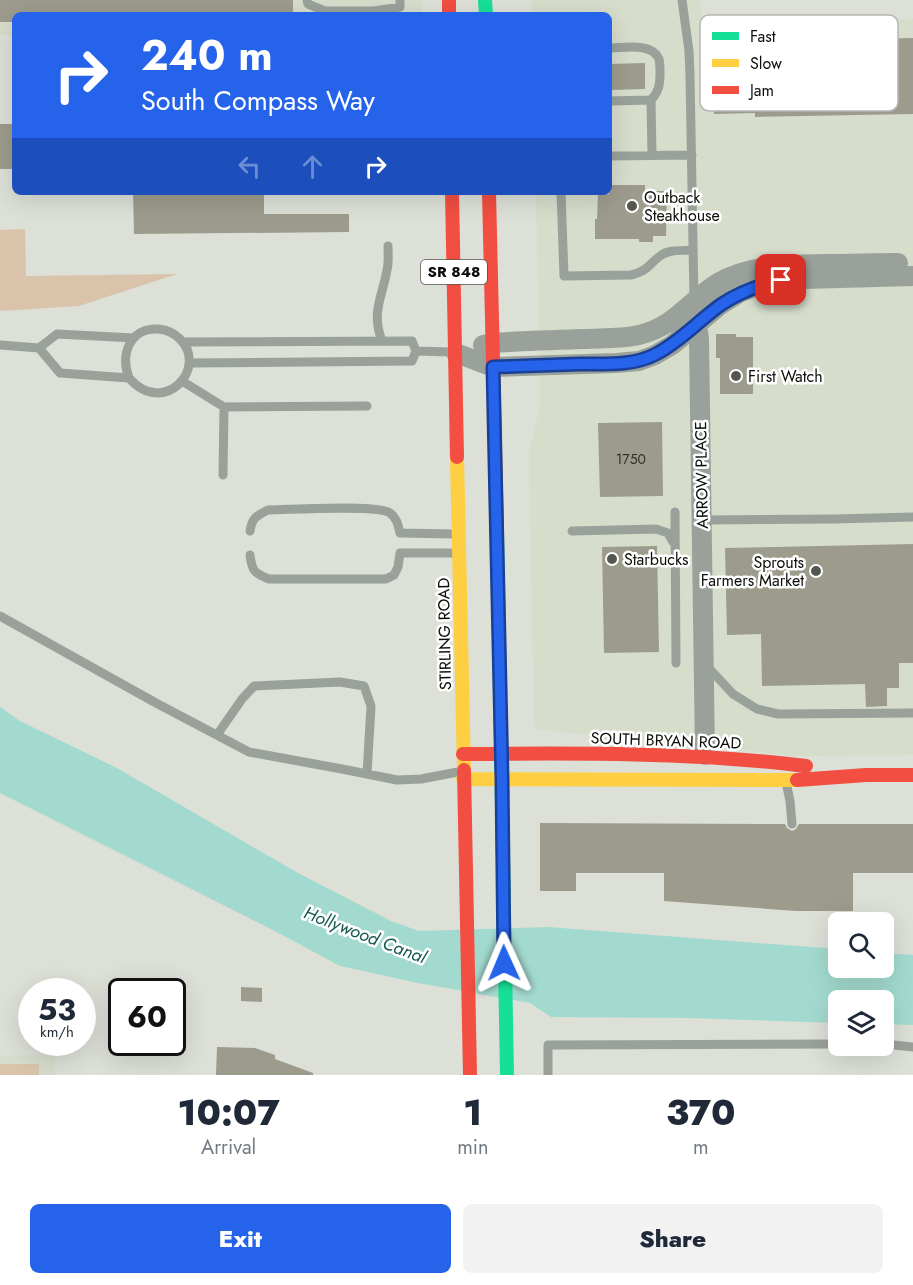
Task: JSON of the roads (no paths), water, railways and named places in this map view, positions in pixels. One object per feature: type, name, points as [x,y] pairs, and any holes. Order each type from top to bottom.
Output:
[{"type":"main road","name":"STIRLING ROAD","points":[[452,195],[470,1075]]},
{"type":"main road","name":"SR 848","points":[[489,195],[507,1075]]},
{"type":"main road","name":"SOUTH BRYAN ROAD","points":[[463,754],[705,755],[773,761],[866,775]]},
{"type":"main road","name":"SOUTH BRYAN ROAD","points":[[463,775],[502,779],[785,780],[866,775],[913,775]]},
{"type":"street","points":[[456,353],[493,342],[638,335],[675,319],[719,283],[752,270],[789,265],[913,263]]},
{"type":"street","points":[[456,353],[493,367],[639,361],[672,345],[739,293],[760,285],[781,280],[913,276]]},
{"type":"street","name":"ARROW PLACE","points":[[694,303],[699,350],[705,755]]},
{"type":"lane","points":[[307,0],[308,4],[325,11],[374,11],[400,7],[400,0]]},
{"type":"lane","points":[[682,0],[689,51],[694,303]]},
{"type":"lane","points":[[612,48],[648,49],[658,56],[660,85],[651,100],[652,155]]},
{"type":"lane","points":[[612,101],[651,100]]},
{"type":"lane","points":[[612,156],[692,155]]},
{"type":"lane","points":[[561,195],[564,276],[641,273],[668,252],[693,250]]},
{"type":"lane","points":[[382,341],[377,328],[377,311],[388,267],[388,246]]},
{"type":"lane","points":[[154,329],[165,330],[175,334],[183,342],[188,352],[189,363],[187,373],[174,388],[165,393],[145,391],[129,378],[125,358],[128,347],[134,338],[143,332],[154,329]]},
{"type":"lane","points":[[0,345],[39,348],[57,334],[134,338]]},
{"type":"lane","points":[[183,342],[412,341],[416,351],[412,361],[189,363]]},
{"type":"lane","points":[[39,348],[60,373],[129,378]]},
{"type":"lane","points":[[416,351],[456,353]]},
{"type":"lane","points":[[182,381],[224,407],[367,406]]},
{"type":"lane","points":[[224,407],[224,475]]},
{"type":"lane","points":[[250,531],[256,515],[268,510],[371,508],[388,511],[396,519],[400,533],[398,567],[394,575],[386,579],[269,579],[257,574],[252,568],[250,555]]},
{"type":"lane","points":[[675,512],[676,663]]},
{"type":"lane","points":[[701,520],[913,517]]},
{"type":"lane","points":[[572,531],[656,529],[668,533],[674,544]]},
{"type":"lane","points":[[400,533],[459,534]]},
{"type":"lane","points":[[400,553],[459,552]]},
{"type":"lane","points":[[0,616],[249,752],[397,780],[463,775]]},
{"type":"lane","points":[[703,662],[733,694],[757,710],[778,714],[913,713]]},
{"type":"lane","points":[[217,735],[254,686],[340,682],[364,686],[371,706],[367,774]]},
{"type":"lane","points":[[773,761],[785,780],[792,824]]},
{"type":"lane","points":[[548,1075],[548,1045],[828,1044]]},
{"type":"lane","points":[[894,1045],[913,1047]]},
{"type":"water","name":"Hollywood Canal","points":[[0,707],[20,721],[117,768],[298,873],[391,921],[419,931],[548,927],[828,948],[828,978],[894,978],[894,954],[913,955],[913,1025],[894,1024],[894,990],[828,990],[828,1023],[551,1017],[530,1003],[340,966],[0,793]]},
{"type":"place","name":"Outback Steakhouse","points":[[632,206]]},
{"type":"place","name":"First Watch","points":[[736,376]]},
{"type":"place","name":"Starbucks","points":[[612,559]]},
{"type":"place","name":"Sprouts Farmers Market","points":[[816,571]]}]
